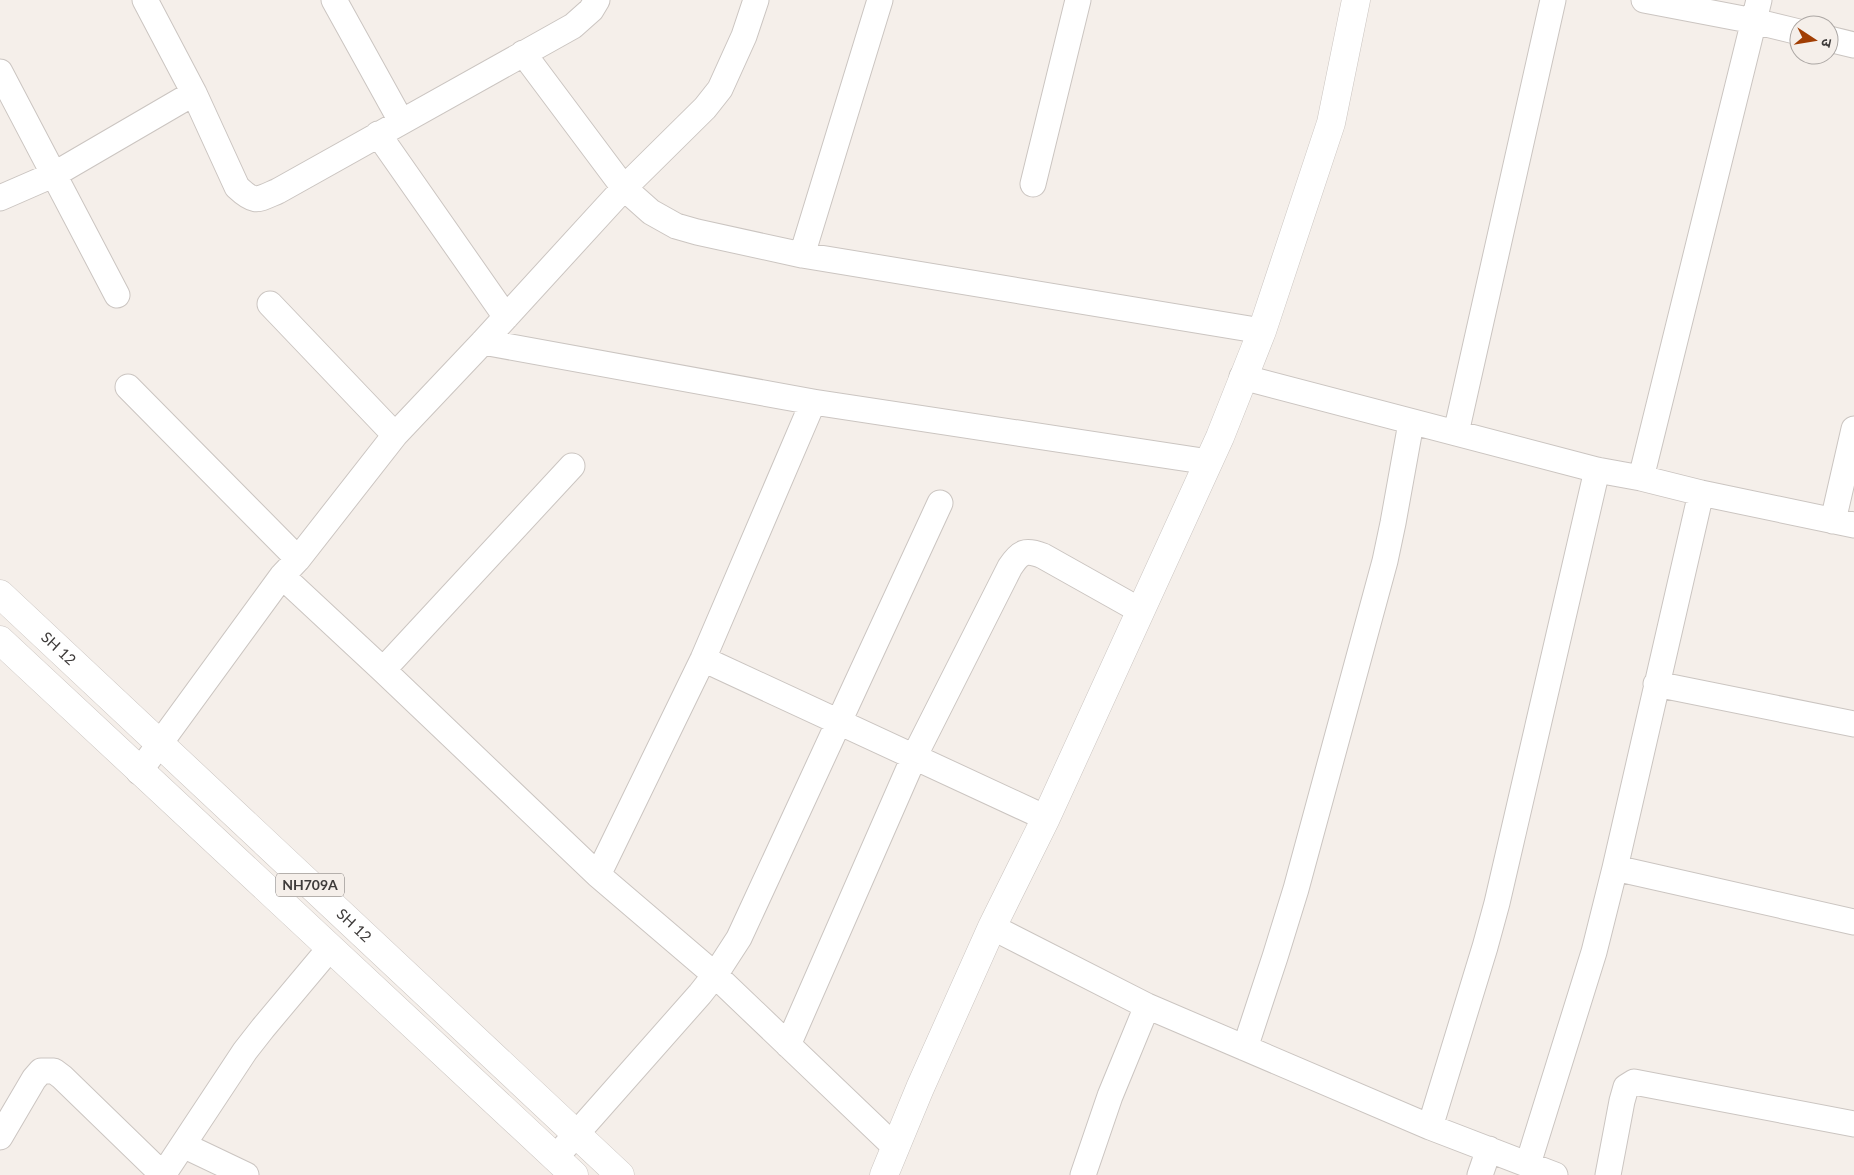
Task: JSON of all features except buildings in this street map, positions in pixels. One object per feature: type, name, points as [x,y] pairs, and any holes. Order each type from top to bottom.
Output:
[{"type":"main road","points":[[884,1175],[992,927],[1046,818],[1220,437],[1262,331],[1331,123],[1356,0]]},
{"type":"main road","name":"SH 12","points":[[0,594],[620,1175]]},
{"type":"main road","name":"NH709A","points":[[0,640],[139,772],[565,1166]]},
{"type":"street","points":[[145,0],[194,93],[237,187],[249,198],[260,199],[278,191],[573,26],[590,3]]},
{"type":"street","points":[[334,0],[401,121]]},
{"type":"street","points":[[139,772],[290,568],[395,434],[483,342],[624,188],[705,108],[720,89],[744,36],[756,0]]},
{"type":"street","points":[[802,255],[880,0]]},
{"type":"street","points":[[1033,184],[1078,0]]},
{"type":"street","points":[[1456,433],[1553,0]]},
{"type":"street","points":[[1644,0],[1757,11],[1789,27]]},
{"type":"street","points":[[1640,478],[1757,11]]},
{"type":"street","points":[[1839,41],[1854,45]]},
{"type":"street","points":[[523,54],[624,188],[651,212],[676,226],[802,255],[1262,331]]},
{"type":"street","points":[[0,72],[117,295]]},
{"type":"street","points":[[0,198],[55,174],[194,93]]},
{"type":"street","points":[[378,134],[506,317]]},
{"type":"street","points":[[270,304],[395,434]]},
{"type":"street","points":[[483,342],[813,402],[1209,462]]},
{"type":"street","points":[[1242,378],[1596,470],[1843,523],[1854,429]]},
{"type":"street","points":[[128,387],[383,670],[598,875],[715,975],[895,1147]]},
{"type":"street","points":[[598,875],[703,659],[813,402]]},
{"type":"street","points":[[1245,1048],[1276,957],[1296,889],[1384,561],[1393,523],[1411,423]]},
{"type":"street","points":[[383,670],[572,466]]},
{"type":"street","points":[[1430,1127],[1497,903],[1596,470]]},
{"type":"street","points":[[1528,1164],[1594,952],[1701,493]]},
{"type":"street","points":[[565,1166],[576,1134],[715,975],[739,938],[940,503]]},
{"type":"street","points":[[788,1045],[914,757],[1010,567],[1018,555],[1031,551],[1043,556],[1141,611]]},
{"type":"street","points":[[703,659],[1046,818]]},
{"type":"street","points":[[1656,684],[1854,724]]},
{"type":"street","points":[[1615,868],[1854,922]]},
{"type":"street","points":[[992,927],[1147,1006],[1430,1127],[1555,1175]]},
{"type":"street","points":[[0,1137],[34,1079],[41,1071],[54,1071],[163,1175],[245,1052],[330,948]]},
{"type":"street","points":[[1083,1175],[1110,1096],[1147,1006]]},
{"type":"street","points":[[1608,1175],[1622,1101],[1626,1087],[1634,1082],[1854,1124]]},
{"type":"street","points":[[183,1145],[246,1175]]},
{"type":"street","points":[[1480,1175],[1489,1149]]}]
